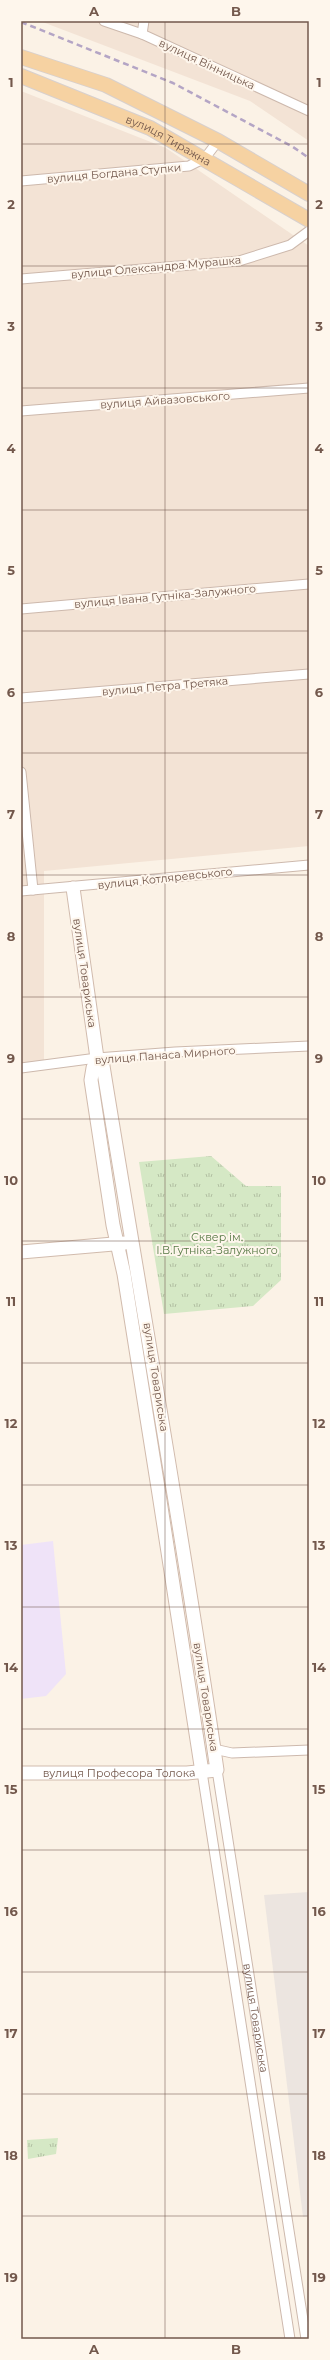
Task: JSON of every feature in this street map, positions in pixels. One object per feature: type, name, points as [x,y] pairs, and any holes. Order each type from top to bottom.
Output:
[{"type":"main road","name":"вулиця Тиражна","points":[[21,57],[106,85],[218,141],[309,194]]},
{"type":"main road","name":"вулиця Тиражна","points":[[21,76],[150,128],[205,158],[309,220]]},
{"type":"street","name":"вулиця Вінницька","points":[[104,21],[142,34],[309,111]]},
{"type":"street","points":[[142,34],[144,21]]},
{"type":"street","points":[[205,158],[218,141]]},
{"type":"street","name":"вулиця Богдана Ступки","points":[[21,181],[189,166],[205,158]]},
{"type":"street","name":"вулиця Олександра Мурашка","points":[[21,279],[239,261],[290,245],[309,231]]},
{"type":"street","name":"вулиця Айвазовського","points":[[21,411],[309,388]]},
{"type":"street","name":"вулиця Івана Гутніка-Залужного","points":[[21,609],[309,584]]},
{"type":"street","name":"вулиця Петра Третяка","points":[[21,698],[309,674]]},
{"type":"street","points":[[21,772],[33,890]]},
{"type":"street","name":"вулиця Котляревського","points":[[21,891],[73,888],[142,879],[309,865]]},
{"type":"street","name":"вулиця Товариська","points":[[73,888],[98,1058],[103,1066],[105,1075],[117,1160],[138,1273],[306,2339]]},
{"type":"street","name":"вулиця Панаса Мирного","points":[[21,1068],[98,1058],[175,1052],[309,1046]]},
{"type":"street","name":"вулиця Товариська","points":[[98,1058],[92,1068],[91,1080],[116,1244],[124,1274],[290,2339]]},
{"type":"street","points":[[21,1252],[132,1242]]},
{"type":"street","points":[[124,1274],[130,1266],[138,1273]]},
{"type":"street","points":[[214,1749],[232,1753],[309,1750]]},
{"type":"street","name":"вулиця Професора Толока","points":[[21,1773],[202,1772],[217,1770]]},
{"type":"street","points":[[227,1929],[242,1927]]},
{"type":"shaded area","points":[[40,21],[309,21],[309,141],[250,101]]},
{"type":"shaded area","points":[[21,91],[166,148],[309,246],[309,846],[44,871],[44,1062],[21,1064]]},
{"type":"shaded area","points":[[53,1541],[66,1674],[46,1696],[21,1699],[21,1545]]},
{"type":"shaded area","points":[[309,1892],[309,2216],[303,2217],[264,1895]]},
{"type":"green space","name":"Сквер ім. І.В.Гутніка-Залужного","points":[[211,1156],[246,1186],[281,1186],[281,1280],[253,1306],[164,1314],[139,1162]]},
{"type":"green space","points":[[58,2138],[56,2154],[28,2159],[27,2140]]},
{"type":"railway","points":[[21,22],[173,83],[293,147],[309,158]]}]
